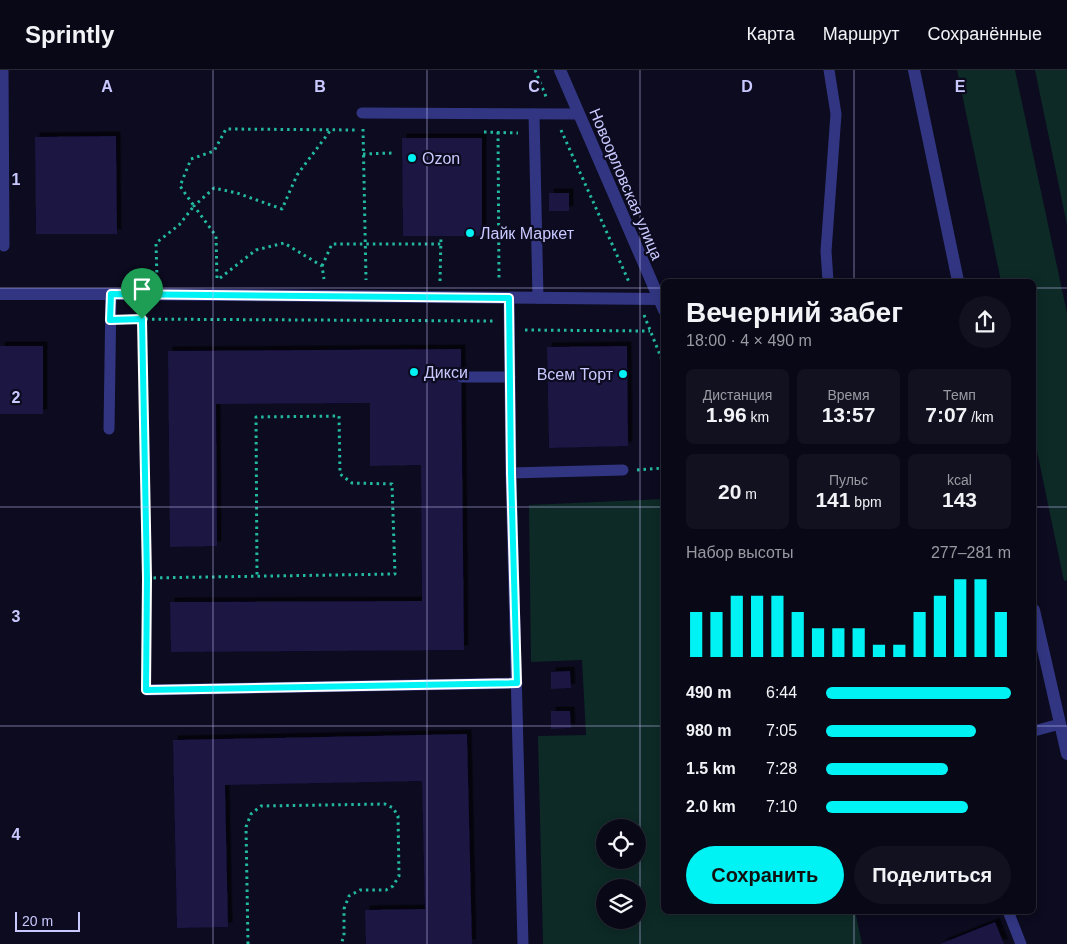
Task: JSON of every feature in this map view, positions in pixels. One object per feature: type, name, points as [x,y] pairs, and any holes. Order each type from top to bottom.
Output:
[{"type":"street","name":"Новоорловская улица","points":[[560,70],[661,305]]},
{"type":"street","points":[[914,70],[958,279]]},
{"type":"street","points":[[0,294],[637,299],[661,305]]},
{"type":"street","points":[[1036,619],[1067,754]]},
{"type":"lane","points":[[3,70],[4,246]]},
{"type":"lane","points":[[828,279],[826,251],[836,114],[829,70]]},
{"type":"lane","points":[[362,113],[578,114]]},
{"type":"lane","points":[[534,114],[538,298]]},
{"type":"lane","points":[[109,429],[111,294]]},
{"type":"lane","points":[[509,298],[511,473],[523,944]]},
{"type":"lane","points":[[462,377],[510,377]]},
{"type":"lane","points":[[511,473],[623,470]]},
{"type":"lane","points":[[146,690],[517,683]]},
{"type":"lane","points":[[1036,730],[1060,724]]},
{"type":"lane","points":[[1009,914],[1021,944]]},
{"type":"path","points":[[535,70],[637,299],[661,358]]},
{"type":"path","points":[[362,113],[366,281]]},
{"type":"path","points":[[498,281],[499,114]]},
{"type":"path","points":[[322,266],[284,242],[256,250],[217,280],[216,236],[180,186],[191,159],[214,152],[226,129],[372,130]]},
{"type":"path","points":[[157,281],[156,242],[179,225],[194,206],[214,188],[237,193],[282,209],[297,175],[330,131]]},
{"type":"path","points":[[479,132],[534,133]]},
{"type":"path","points":[[363,154],[394,153]]},
{"type":"path","points":[[440,281],[441,236]]},
{"type":"path","points":[[324,280],[322,266],[332,244],[441,244]]},
{"type":"path","points":[[142,319],[147,578],[146,690]]},
{"type":"path","points":[[110,320],[509,325],[650,331]]},
{"type":"path","points":[[147,578],[396,574],[392,484],[352,483],[340,474],[339,416],[256,417],[257,576]]},
{"type":"path","points":[[623,470],[661,468]]},
{"type":"path","points":[[248,944],[246,827],[251,814],[261,806],[385,804],[393,808],[398,816],[399,876],[393,886],[386,890],[360,890],[349,896],[344,909],[344,936],[341,944]]},
{"type":"green space","points":[[957,70],[1015,70],[1067,313],[1067,580],[1064,581],[1036,447],[1036,279],[1001,279]]},
{"type":"green space","points":[[1035,70],[1067,70],[1067,225]]},
{"type":"green space","points":[[661,499],[661,914],[856,914],[862,944],[543,944],[538,736],[586,735],[582,660],[531,662],[529,505]]},
{"type":"building","points":[[116,136],[117,234],[36,234],[35,137]]},
{"type":"building","points":[[402,138],[482,138],[482,236],[403,236]]},
{"type":"building","points":[[549,193],[569,193],[569,211],[549,211]]},
{"type":"building","points":[[0,346],[43,346],[43,414],[0,414]]},
{"type":"building","points":[[627,346],[628,446],[549,448],[547,347]]},
{"type":"building","points":[[461,349],[464,650],[171,652],[170,602],[422,601],[421,465],[370,466],[370,403],[216,404],[217,546],[170,547],[168,351]]},
{"type":"building","points":[[570,671],[571,688],[551,689],[551,672]]},
{"type":"building","points":[[551,711],[570,711],[571,728],[551,729]]},
{"type":"building","points":[[467,734],[472,944],[366,944],[365,910],[425,909],[422,781],[225,785],[228,927],[177,928],[173,740]]},
{"type":"building","points":[[995,922],[1004,944],[940,944]]},
{"type":"place","name":"Ozon","points":[[412,158]]},
{"type":"place","name":"Лайк Маркет","points":[[470,233]]},
{"type":"place","name":"Дикси","points":[[414,372]]},
{"type":"place","name":"Всем Торт","points":[[623,374]]},
{"type":"route","points":[[111,294],[509,298],[511,473],[517,683],[146,690],[147,578],[142,319],[110,320],[111,294]]}]
